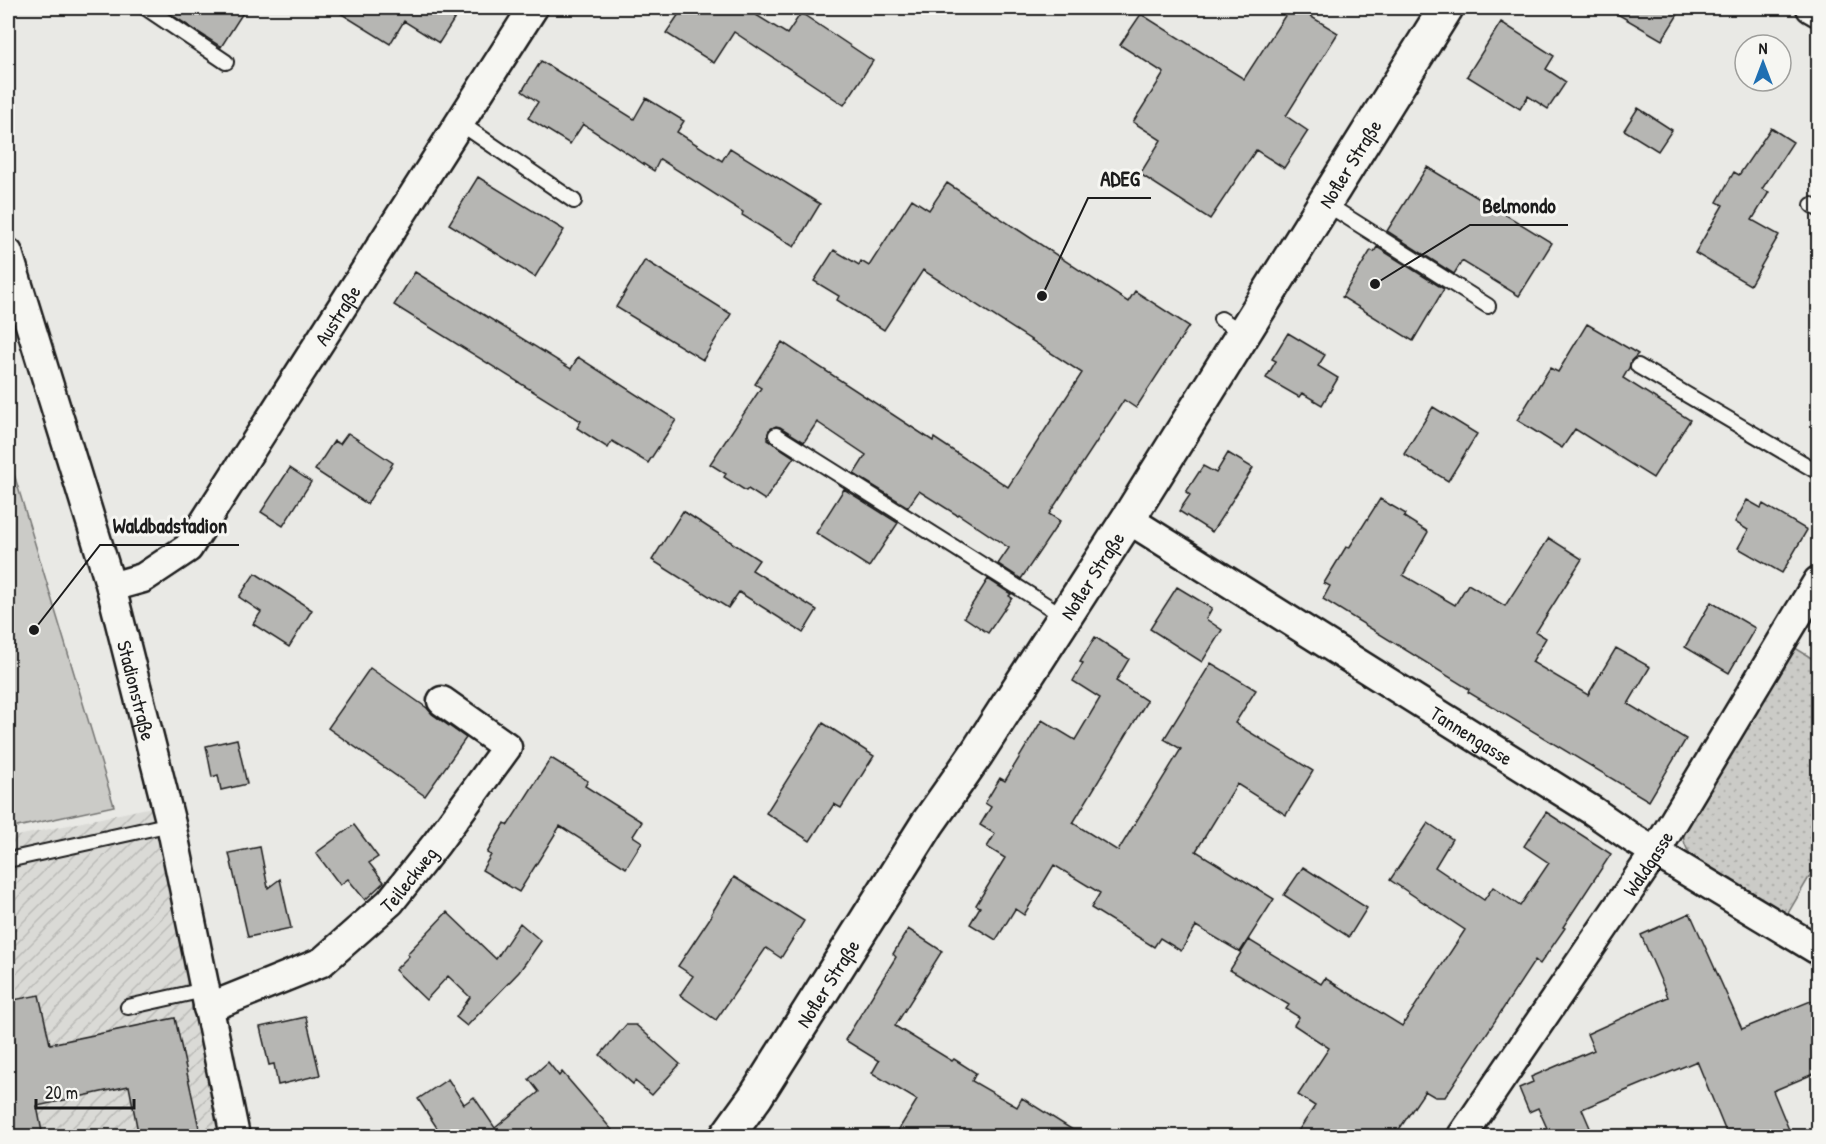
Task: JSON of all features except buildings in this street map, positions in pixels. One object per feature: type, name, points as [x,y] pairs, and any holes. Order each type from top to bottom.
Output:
[{"type":"main road","name":"Nofler Straße","points":[[727,1137],[756,1096],[928,824],[977,753],[1128,519],[1232,326],[1324,202],[1446,8]]},
{"type":"street","name":"Austraße","points":[[111,587],[143,578],[188,548],[533,8]]},
{"type":"street","points":[[1811,8],[1818,12]]},
{"type":"street","name":"Stadionstraße","points":[[8,253],[111,587],[171,824],[235,1137]]},
{"type":"street","name":"Tannengasse","points":[[1128,519],[1593,811],[1632,838],[1818,950]]},
{"type":"street","name":"Waldgasse","points":[[1462,1137],[1656,851],[1818,581]]},
{"type":"street","name":"Teileckweg","points":[[206,999],[322,962],[390,902],[436,844],[507,747],[442,701]]},
{"type":"lane","points":[[146,8],[226,62]]},
{"type":"lane","points":[[460,123],[574,201]]},
{"type":"lane","points":[[1324,202],[1488,306]]},
{"type":"lane","points":[[1638,366],[1818,472]]},
{"type":"lane","points":[[776,435],[1065,617]]},
{"type":"lane","points":[[8,860],[171,824]]},
{"type":"lane","points":[[128,1007],[206,999]]},
{"type":"shaded area","points":[[8,454],[114,806],[8,829]]},
{"type":"shaded area","points":[[1792,646],[1818,662],[1818,862],[1787,915],[1694,859],[1687,849],[1684,835],[1688,818]]},
{"type":"shaded area","points":[[166,804],[235,1136],[8,1136],[8,838]]},
{"type":"place","name":"Belmondo","points":[[1375,284]]},
{"type":"place","name":"ADEG","points":[[1042,296]]},
{"type":"place","name":"Waldbadstadion","points":[[34,630]]}]
